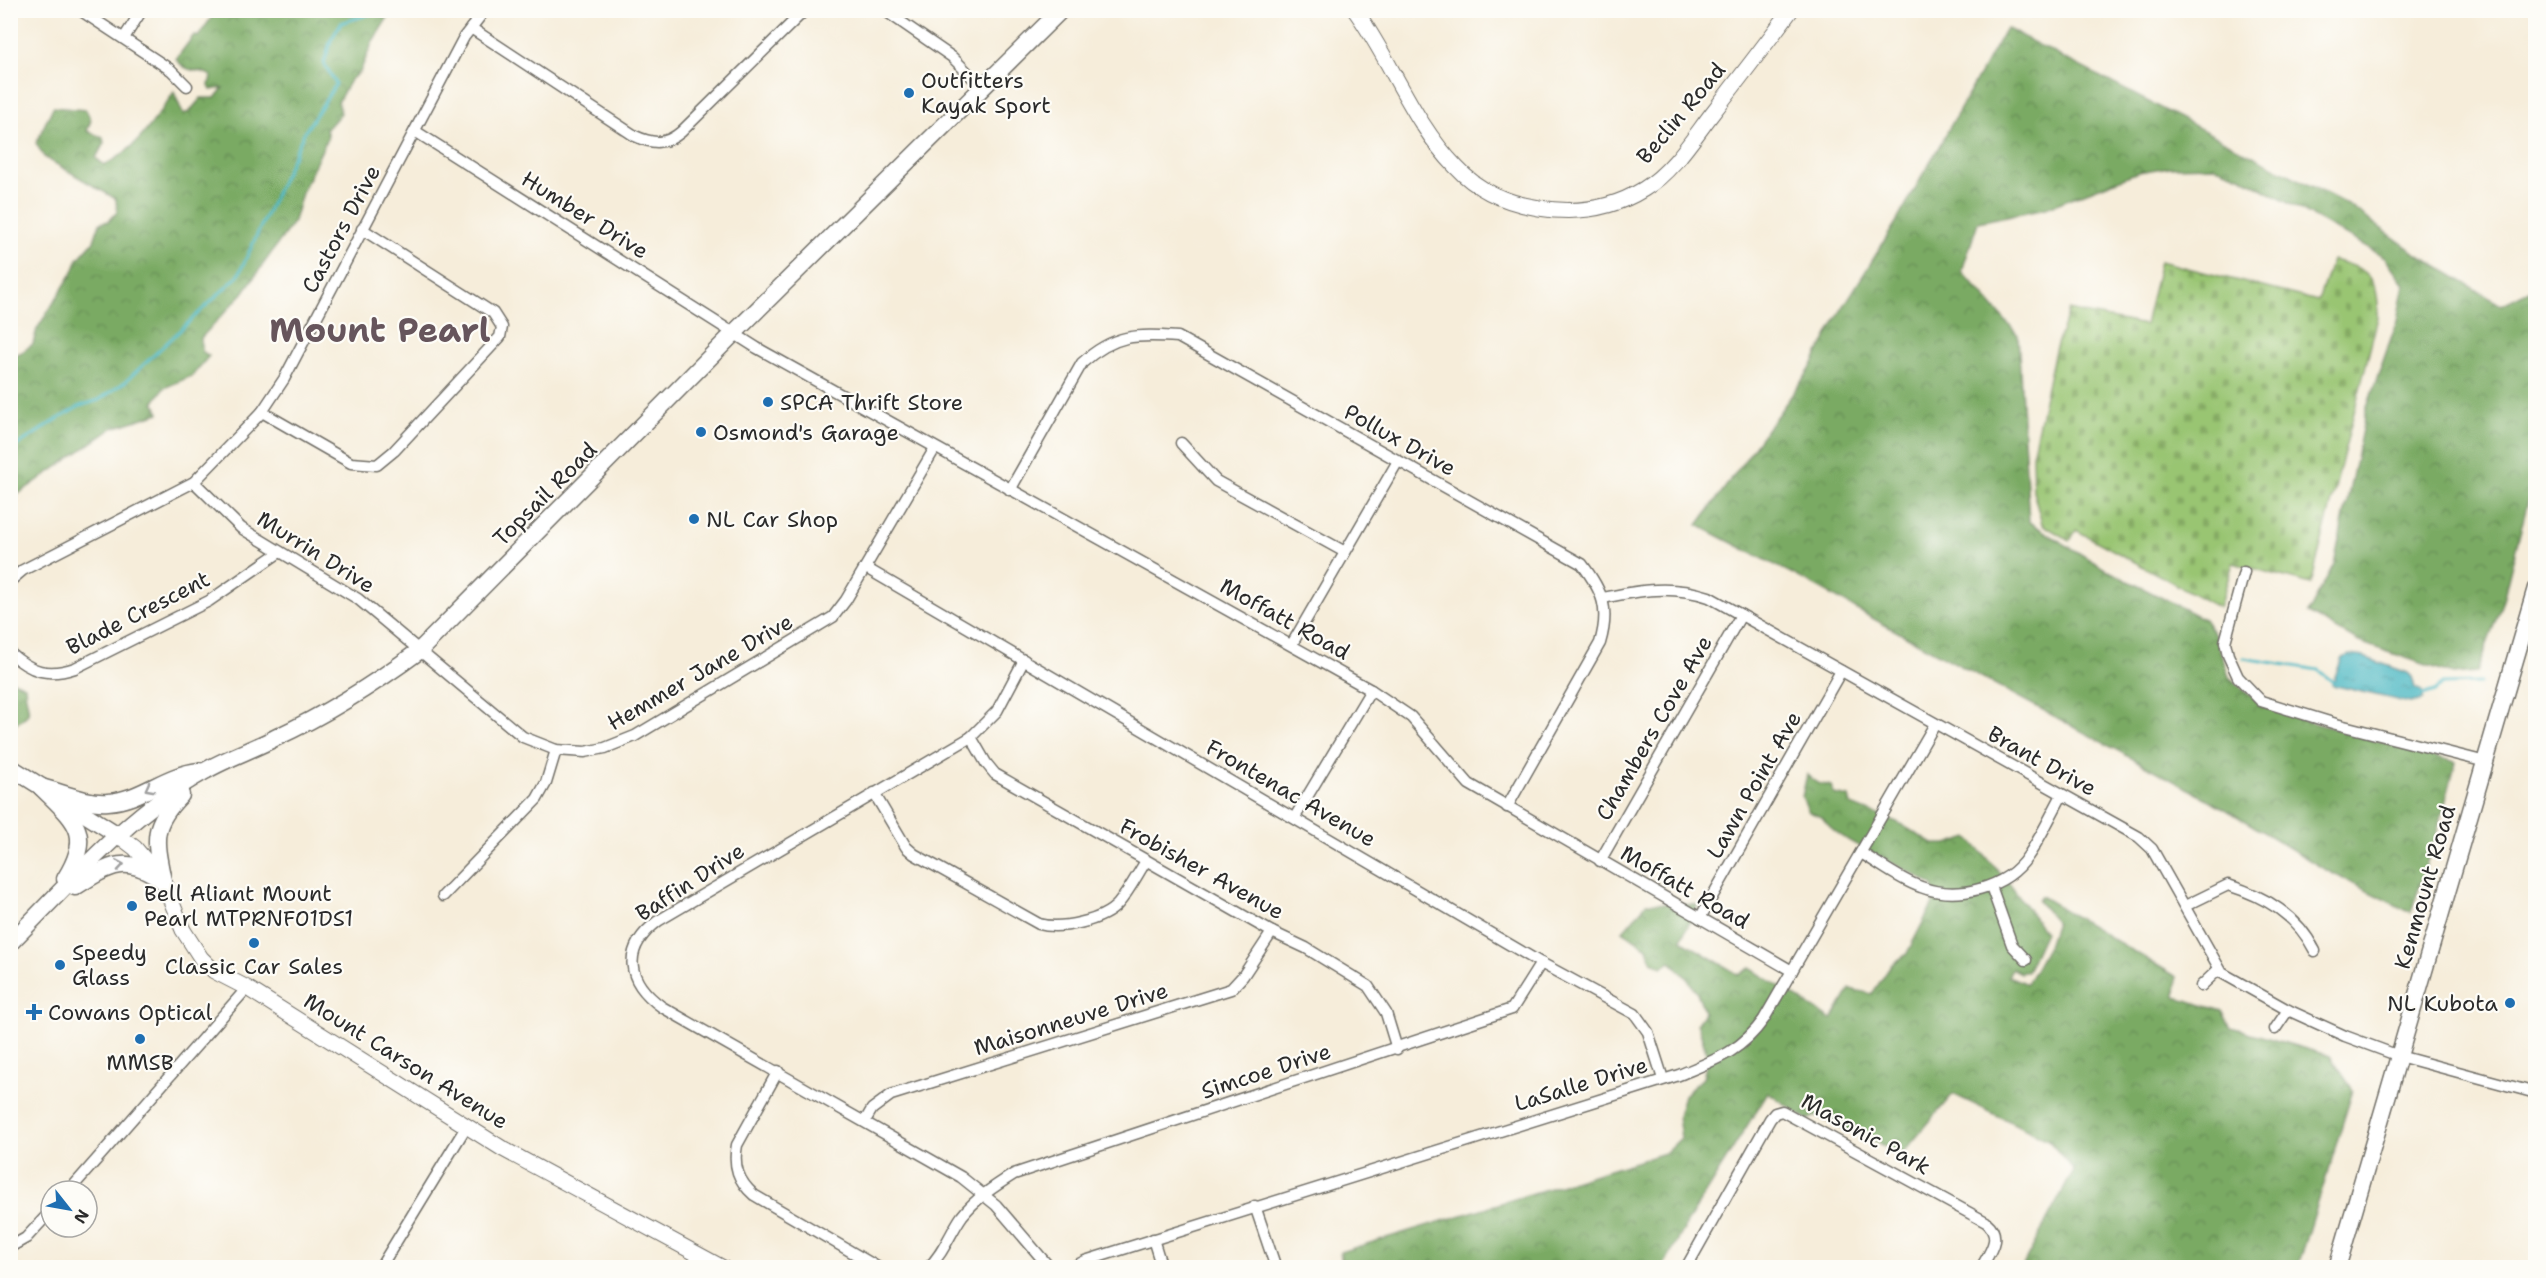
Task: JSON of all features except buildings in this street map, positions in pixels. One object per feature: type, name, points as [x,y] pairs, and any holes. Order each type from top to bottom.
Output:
[{"type":"main road","name":"Topsail Road","points":[[10,943],[118,835],[147,810],[204,771],[339,706],[371,687],[419,651],[735,332],[1061,10]]},
{"type":"main road","name":"Beclin Road","points":[[1355,10],[1375,38],[1439,147],[1455,167],[1471,182],[1506,202],[1555,211],[1586,210],[1616,203],[1646,188],[1671,166],[1692,141],[1791,10]]},
{"type":"main road","name":"Kenmount Road","points":[[2337,1268],[2535,588]]},
{"type":"main road","points":[[10,766],[118,835]]},
{"type":"main road","points":[[40,786],[98,802],[108,802],[136,794],[170,777],[204,771]]},
{"type":"main road","points":[[163,881],[156,840],[160,820],[169,807],[204,771]]},
{"type":"main road","points":[[40,786],[74,822],[80,846],[75,862],[51,902]]},
{"type":"main road","name":"Mount Carson Avenue","points":[[118,835],[135,848],[163,881],[183,930],[201,958],[214,971],[247,988],[466,1127],[696,1261],[723,1268]]},
{"type":"main road","points":[[51,902],[100,871],[119,864],[136,865],[163,881]]},
{"type":"street","points":[[80,10],[171,70],[187,87]]},
{"type":"street","points":[[124,38],[142,10]]},
{"type":"street","name":"Castors Drive","points":[[194,483],[262,412],[284,379],[471,28],[485,10]]},
{"type":"street","points":[[471,28],[635,136],[655,143],[669,140],[681,132],[805,10]]},
{"type":"street","points":[[884,10],[952,57],[983,88]]},
{"type":"street","name":"Humber Drive","points":[[415,131],[735,332]]},
{"type":"street","points":[[262,412],[351,463],[376,465],[394,451],[500,337],[502,327],[493,313],[362,229]]},
{"type":"street","name":"Moffatt Road","points":[[735,332],[766,353],[1371,690],[1411,717],[1463,780],[1792,971]]},
{"type":"street","name":"Pollux Drive","points":[[1010,490],[1082,363],[1110,342],[1127,336],[1178,337],[1582,564],[1603,598],[1605,625],[1600,643],[1507,807]]},
{"type":"street","points":[[1181,443],[1216,481],[1346,552]]},
{"type":"street","name":"Hemmer Jane Drive","points":[[419,651],[515,732],[531,741],[556,750],[594,750],[635,736],[833,617],[843,606],[866,568],[935,448]]},
{"type":"street","points":[[1292,644],[1398,461]]},
{"type":"street","points":[[10,581],[23,570],[194,483]]},
{"type":"street","name":"Murrin Drive","points":[[194,483],[241,528],[358,599],[419,651]]},
{"type":"street","name":"Blade Crescent","points":[[10,653],[34,671],[55,674],[75,668],[209,601],[280,552]]},
{"type":"street","name":"Frontenac Avenue","points":[[866,568],[1541,963],[1635,1014],[1648,1032],[1663,1079]]},
{"type":"street","points":[[2244,572],[2225,642],[2238,677],[2261,700],[2325,721],[2486,762]]},
{"type":"street","name":"Brant Drive","points":[[1603,598],[1644,589],[1687,590],[1710,597],[2139,837],[2152,849],[2218,969]]},
{"type":"street","name":"Chambers Cove Ave","points":[[1600,861],[1741,615]]},
{"type":"street","name":"Baffin Drive","points":[[1024,660],[997,711],[971,737],[658,921],[638,939],[632,968],[643,991],[651,999],[962,1177],[984,1194],[1050,1268]]},
{"type":"street","name":"Lawn Point Ave","points":[[1700,918],[1841,671]]},
{"type":"street","points":[[1294,817],[1371,690]]},
{"type":"street","name":"LaSalle Drive","points":[[1071,1268],[1255,1206],[1679,1075],[1738,1048],[1764,1019],[1935,724]]},
{"type":"street","name":"Frobisher Avenue","points":[[971,737],[986,764],[995,774],[1272,932],[1306,948],[1368,986],[1386,1013],[1397,1049]]},
{"type":"street","points":[[443,896],[537,799],[546,783],[556,750]]},
{"type":"street","points":[[874,793],[906,847],[914,854],[1050,928],[1078,924],[1104,914],[1117,905],[1146,861]]},
{"type":"street","points":[[1861,852],[1920,887],[1943,892],[1966,892],[1991,886],[2013,872],[2028,857],[2062,795]]},
{"type":"street","points":[[2185,906],[2228,885],[2247,891],[2290,915],[2306,931],[2315,951]]},
{"type":"street","points":[[1991,886],[2012,945],[2026,960]]},
{"type":"street","name":"Maisonneuve Drive","points":[[865,1121],[872,1109],[891,1095],[1231,989],[1243,976],[1272,932]]},
{"type":"street","name":"Simcoe Drive","points":[[928,1268],[937,1259],[962,1216],[984,1194],[1028,1168],[1397,1049],[1512,1009],[1541,963]]},
{"type":"street","points":[[2201,986],[2218,969],[2288,1010],[2345,1036],[2399,1056],[2535,1093]]},
{"type":"street","points":[[80,1179],[247,988]]},
{"type":"street","points":[[2275,1029],[2288,1010]]},
{"type":"street","points":[[778,1071],[737,1145],[735,1162],[740,1179],[754,1195],[879,1268]]},
{"type":"street","name":"Masonic Park","points":[[1686,1268],[1770,1119],[1775,1113],[1782,1111],[1986,1222],[1993,1230],[1995,1241],[1981,1268]]},
{"type":"street","points":[[380,1268],[466,1127]]},
{"type":"street","points":[[1255,1206],[1276,1268]]},
{"type":"street","points":[[10,1247],[26,1238],[39,1224]]},
{"type":"street","points":[[1153,1239],[1162,1268]]},
{"type":"green space","points":[[216,11],[392,11],[373,41],[360,72],[350,80],[338,102],[341,113],[326,130],[328,136],[302,193],[294,221],[243,293],[201,338],[202,351],[209,356],[192,376],[164,388],[154,402],[159,413],[113,428],[11,499],[11,357],[33,344],[37,329],[73,272],[78,259],[94,241],[100,223],[109,221],[117,212],[116,199],[44,157],[36,143],[53,107],[86,110],[91,120],[87,131],[103,138],[104,143],[96,158],[104,165],[116,159],[135,143],[174,92],[183,114],[189,112],[201,98],[215,98],[223,88],[211,90],[209,86],[211,76],[185,68],[176,59],[194,35],[198,37]]},
{"type":"green space","points":[[2006,28],[2348,205],[2417,254],[2501,305],[2535,288],[2535,474],[2503,600],[2477,672],[2453,674],[2359,642],[2308,613],[2334,564],[2366,410],[2397,321],[2404,284],[2385,257],[2240,176],[2214,166],[2170,167],[2138,172],[2046,208],[1978,222],[1962,271],[2018,335],[2029,522],[2105,569],[2204,619],[2215,635],[2229,677],[2262,706],[2303,720],[2456,762],[2440,822],[2411,913],[2324,869],[2222,807],[1819,588],[1698,525],[1809,371],[1837,317],[1895,224]]},
{"type":"green space","points":[[2332,260],[2355,266],[2369,276],[2377,293],[2378,317],[2311,584],[2233,563],[2219,608],[2076,530],[2070,541],[2042,524],[2033,491],[2032,455],[2055,350],[2069,310],[2145,325],[2160,261],[2318,301]]},
{"type":"green space","points":[[11,680],[25,686],[29,711],[25,717],[11,727]]},
{"type":"green space","points":[[1807,774],[1817,783],[1831,786],[1834,794],[1849,797],[1851,805],[1897,822],[1933,844],[1948,844],[1968,837],[2008,882],[2045,932],[2027,971],[2020,973],[2012,968],[2008,976],[2027,984],[2048,946],[2056,922],[2038,901],[2041,896],[2177,977],[2176,997],[2222,1011],[2231,1027],[2330,1056],[2353,1090],[2298,1267],[2022,1267],[2074,1170],[2048,1140],[1953,1094],[1902,1154],[1816,1116],[1807,1120],[1768,1092],[1693,1213],[1663,1267],[1343,1268],[1340,1252],[1665,1153],[1681,1138],[1678,1116],[1684,1095],[1703,1078],[1708,1057],[1697,1023],[1704,1013],[1696,992],[1677,968],[1671,962],[1662,967],[1651,960],[1647,948],[1623,931],[1647,903],[1698,905],[1681,940],[1739,975],[1750,968],[1832,1020],[1850,989],[1872,994],[1892,964],[1906,955],[1935,899],[1933,886],[1841,836],[1822,817],[1809,812],[1802,797]]},
{"type":"water","points":[[2349,655],[2364,657],[2408,673],[2412,677],[2415,688],[2423,691],[2423,700],[2410,703],[2332,685],[2342,658]]},
{"type":"waterway","points":[[10,450],[56,420],[80,406],[99,400],[125,382],[238,276],[304,133],[336,84],[324,63],[331,40],[341,23],[370,14],[371,10]]},
{"type":"waterway","points":[[2244,658],[2318,670],[2333,682]]},
{"type":"waterway","points":[[2423,695],[2435,691],[2442,684],[2480,683]]},
{"type":"place","name":"Outfitters Kayak Sport","points":[[909,93]]},
{"type":"place","name":"SPCA Thrift Store","points":[[768,402]]},
{"type":"place","name":"Osmond's Garage","points":[[701,432]]},
{"type":"place","name":"NL Car Shop","points":[[694,519]]},
{"type":"place","name":"Bell Aliant Mount Pearl MTPRNF01DS1","points":[[132,906]]},
{"type":"place","name":"Classic Car Sales","points":[[254,943]]},
{"type":"place","name":"Speedy Glass","points":[[60,965]]},
{"type":"place","name":"NL Kubota","points":[[2510,1003]]},
{"type":"place","name":"Cowans Optical","points":[[34,1012]]},
{"type":"place","name":"MMSB","points":[[140,1039]]},
{"type":"district","name":"Mount Pearl","points":[[380,330]]}]
